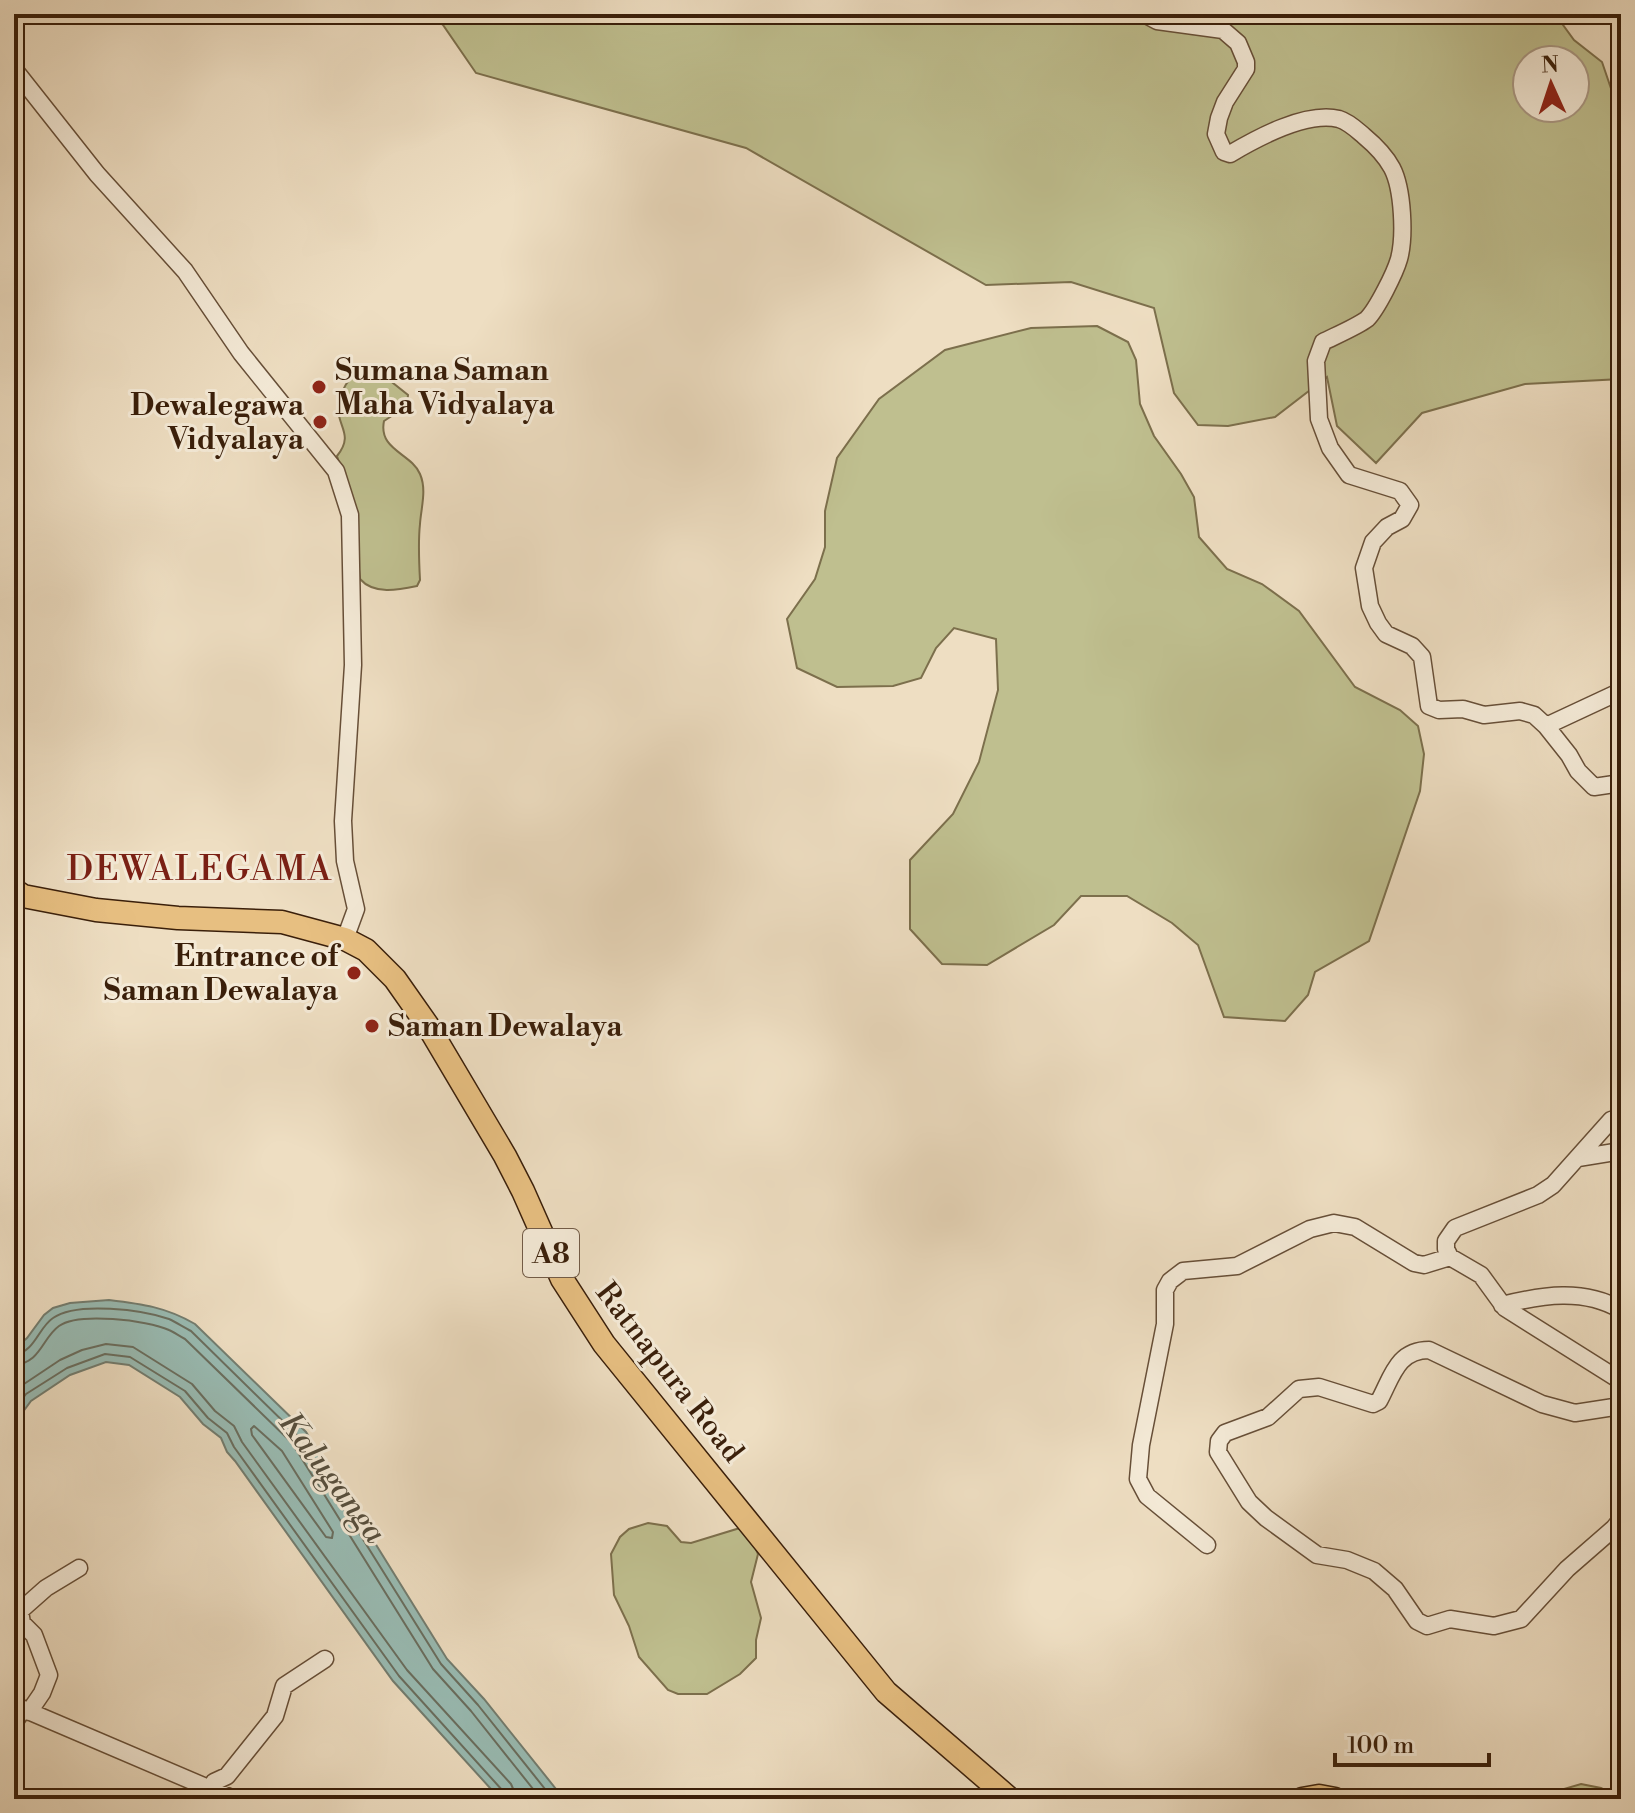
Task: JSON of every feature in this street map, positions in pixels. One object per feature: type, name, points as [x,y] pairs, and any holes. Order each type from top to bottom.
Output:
[{"type":"highway","name":"Ratnapura Road","points":[[14,890],[23,896],[96,910],[178,918],[282,922],[345,939],[366,950],[395,979],[428,1026],[505,1156],[562,1279],[604,1344],[886,1692],[1010,1799]]},
{"type":"highway","points":[[1302,1799],[1319,1796],[1335,1799]]},
{"type":"street","points":[[1144,14],[1157,21],[1223,30],[1238,43],[1246,69],[1225,102],[1219,118],[1216,134],[1224,152],[1230,154],[1266,133],[1317,118],[1339,120],[1351,125],[1382,151],[1394,171],[1400,192],[1402,236],[1399,259],[1384,292],[1366,319],[1323,342],[1316,361],[1319,419],[1330,448],[1349,475],[1400,491],[1410,505],[1402,519],[1387,527],[1373,542],[1364,568],[1370,606],[1386,634],[1412,646],[1422,657],[1429,706],[1439,710],[1463,709],[1484,715],[1520,711],[1534,715],[1594,787],[1621,783]]},
{"type":"street","points":[[14,69],[97,174],[185,271],[241,353],[336,471],[350,515],[353,665],[343,821],[345,861],[356,909],[345,939]]},
{"type":"street","points":[[1546,726],[1621,691]]},
{"type":"street","points":[[1621,1117],[1611,1120],[1553,1185],[1538,1195],[1455,1228],[1446,1241],[1450,1257],[1481,1275],[1502,1305],[1621,1381]]},
{"type":"street","points":[[1578,1158],[1621,1151]]},
{"type":"street","points":[[1207,1545],[1147,1496],[1138,1479],[1141,1445],[1165,1324],[1165,1290],[1170,1281],[1183,1271],[1237,1266],[1310,1229],[1334,1223],[1355,1227],[1414,1263],[1424,1265],[1450,1257]]},
{"type":"street","points":[[1502,1305],[1535,1296],[1579,1295],[1621,1310]]},
{"type":"street","points":[[1621,1404],[1575,1413],[1542,1404],[1429,1350],[1416,1350],[1402,1358],[1379,1401],[1373,1404],[1319,1387],[1299,1389],[1268,1417],[1225,1433],[1219,1441],[1218,1452],[1249,1502],[1266,1518],[1317,1555],[1347,1560],[1374,1571],[1395,1589],[1417,1621],[1427,1626],[1450,1619],[1494,1626],[1521,1619],[1567,1569],[1621,1519]]},
{"type":"street","points":[[79,1568],[46,1588],[20,1611],[22,1623],[34,1635],[49,1675],[42,1693],[20,1712],[234,1799]]},
{"type":"street","points":[[217,1792],[214,1782],[227,1776],[275,1716],[284,1686],[325,1659]]},
{"type":"green space","points":[[430,14],[1555,14],[1579,44],[1511,44],[1511,124],[1591,124],[1591,53],[1602,62],[1621,118],[1621,379],[1525,384],[1422,413],[1376,463],[1337,426],[1327,377],[1275,417],[1228,426],[1198,425],[1174,393],[1154,308],[1071,282],[986,285],[746,148],[476,73],[443,25]]},
{"type":"green space","points":[[1097,326],[1128,342],[1136,360],[1140,404],[1154,436],[1194,497],[1199,537],[1227,569],[1262,584],[1299,611],[1355,687],[1400,710],[1418,726],[1424,754],[1420,791],[1369,941],[1315,972],[1308,995],[1285,1021],[1224,1017],[1198,945],[1172,923],[1127,896],[1081,896],[1054,925],[987,965],[942,964],[910,929],[910,860],[953,814],[979,762],[998,690],[996,639],[954,628],[936,648],[921,678],[893,686],[837,687],[797,668],[787,619],[815,579],[825,547],[825,511],[837,458],[879,399],[945,350],[1031,328]]},
{"type":"green space","points":[[377,365],[388,379],[408,395],[407,406],[384,421],[383,431],[390,445],[416,467],[423,486],[420,580],[417,586],[394,590],[372,587],[360,579],[352,506],[337,456],[345,437],[338,408],[343,389],[354,375]]},
{"type":"green space","points":[[648,1523],[667,1526],[681,1542],[691,1543],[740,1528],[753,1542],[758,1554],[751,1582],[761,1618],[756,1658],[740,1674],[707,1694],[678,1694],[668,1690],[639,1657],[614,1595],[611,1554],[620,1537],[629,1529]]},
{"type":"green space","points":[[1581,1784],[1601,1788],[1621,1799],[1546,1799],[1550,1793]]},
{"type":"water","name":"Kaluganga","points":[[109,1300],[154,1307],[195,1324],[306,1432],[447,1659],[484,1699],[556,1789],[570,1799],[500,1799],[393,1681],[227,1452],[221,1438],[203,1424],[180,1397],[129,1365],[106,1362],[70,1375],[31,1401],[14,1424],[14,1349],[53,1308],[70,1303]]},
{"type":"place","name":"Sumana Saman Maha Vidyalaya","points":[[319,387]]},
{"type":"place","name":"Dewalegawa Vidyalaya","points":[[320,422]]},
{"type":"place","name":"Entrance of Saman Dewalaya","points":[[354,973]]},
{"type":"place","name":"Saman Dewalaya","points":[[372,1026]]},
{"type":"district","name":"DEWALEGAMA","points":[[200,868]]}]
